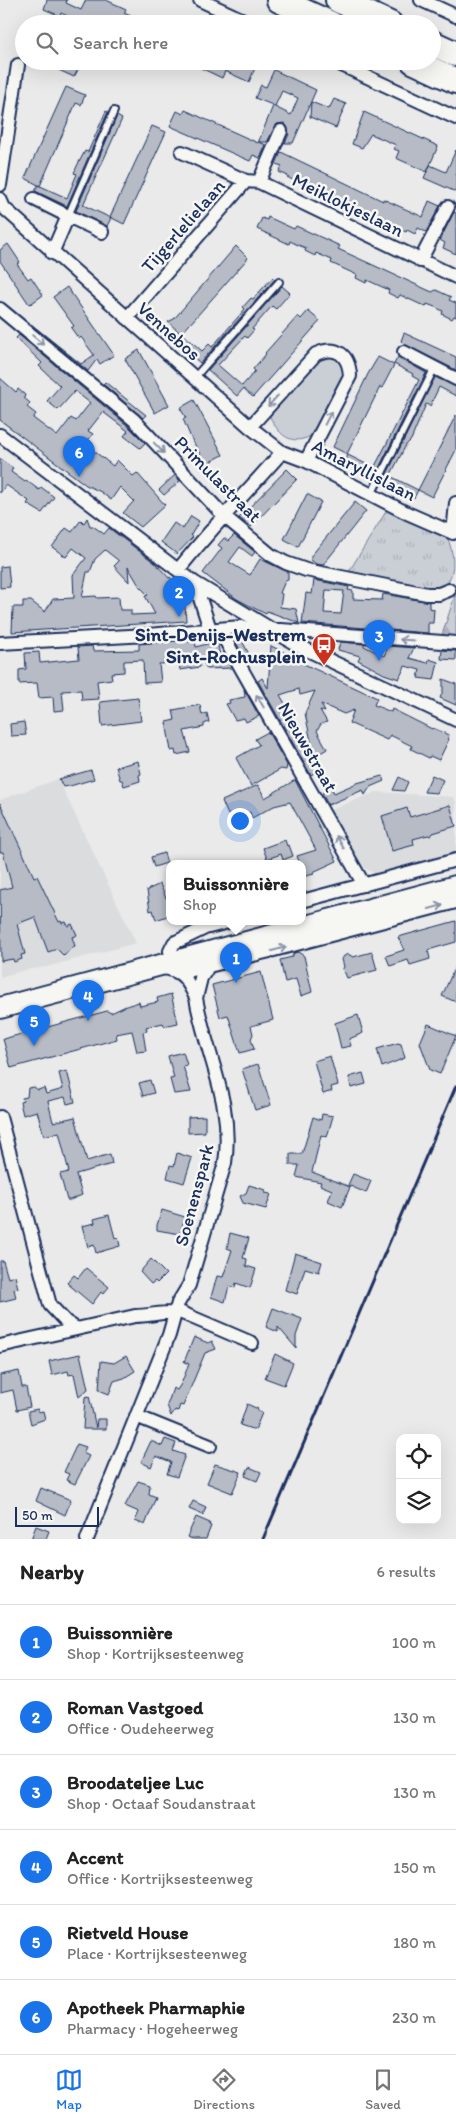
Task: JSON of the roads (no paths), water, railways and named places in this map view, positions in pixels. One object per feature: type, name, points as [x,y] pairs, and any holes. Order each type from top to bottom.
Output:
[{"type":"highway","points":[[279,0],[312,15]]},
{"type":"highway","points":[[338,0],[370,15]]},
{"type":"highway","points":[[441,47],[456,54]]},
{"type":"highway","points":[[433,70],[456,81]]},
{"type":"main road","points":[[306,915],[456,875]]},
{"type":"main road","points":[[0,1008],[456,886]]},
{"type":"main road","points":[[0,996],[172,947],[269,925]]},
{"type":"street","points":[[200,0],[232,15]]},
{"type":"street","points":[[421,0],[456,16]]},
{"type":"street","points":[[0,185],[4,124],[17,70]]},
{"type":"street","points":[[352,70],[456,118]]},
{"type":"street","points":[[253,182],[281,131]]},
{"type":"street","name":"Meiklokjeslaan","points":[[182,152],[253,182],[456,277]]},
{"type":"street","name":"Tijgerlelielaan","points":[[127,318],[253,182]]},
{"type":"street","name":"Vennebos","points":[[0,198],[4,208],[52,252],[262,436]]},
{"type":"street","points":[[34,199],[102,232]]},
{"type":"street","points":[[420,261],[448,207]]},
{"type":"street","points":[[52,252],[68,216]]},
{"type":"street","name":"Primulastraat","points":[[0,309],[134,420],[224,516],[271,555],[306,570],[427,594],[439,594],[449,590]]},
{"type":"street","points":[[250,427],[316,354],[334,350],[343,355],[350,364],[350,376],[306,461]]},
{"type":"street","points":[[404,352],[456,379]]},
{"type":"street","points":[[0,435],[195,583],[217,597],[298,646],[456,720]]},
{"type":"street","name":"Amaryllislaan","points":[[262,436],[282,452],[306,461],[407,514],[453,532],[456,503]]},
{"type":"street","points":[[178,569],[282,452]]},
{"type":"street","name":"Nieuwstraat","points":[[195,583],[214,629],[364,884]]},
{"type":"street","points":[[0,643],[148,635],[241,627],[456,643]]},
{"type":"street","points":[[306,900],[456,860]]},
{"type":"street","points":[[150,968],[165,968],[180,973],[208,967],[456,902]]},
{"type":"street","points":[[172,947],[205,928],[216,925]]},
{"type":"street","points":[[196,998],[201,978],[208,967]]},
{"type":"street","name":"Soenenspark","points":[[87,1539],[169,1335],[173,1315],[189,1285],[225,1163],[228,1124],[223,1098],[196,998],[180,973]]},
{"type":"street","points":[[0,1117],[50,1305],[66,1322],[77,1329]]},
{"type":"street","points":[[0,1346],[135,1316],[156,1316],[165,1312],[252,1343]]},
{"type":"street","points":[[136,1416],[210,1446]]},
{"type":"lane","points":[[68,216],[114,111]]},
{"type":"lane","points":[[194,378],[279,282]]},
{"type":"lane","points":[[371,495],[434,368]]},
{"type":"lane","points":[[203,606],[217,597]]},
{"type":"lane","points":[[241,627],[243,612]]},
{"type":"railway","points":[[263,1539],[456,1086]]},
{"type":"place","name":"Apotheek Pharmaphie","points":[[79,477]]},
{"type":"place","name":"Roman Vastgoed","points":[[179,617]]},
{"type":"place","name":"Broodateljee Luc","points":[[379,661]]},
{"type":"place","name":"Sint-Denijs-Westrem Sint-Rochusplein","points":[[324,666]]},
{"type":"place","name":"Buissonnière","points":[[236,983]]},
{"type":"place","name":"Accent","points":[[88,1021]]},
{"type":"place","name":"Rietveld House","points":[[34,1046]]}]
